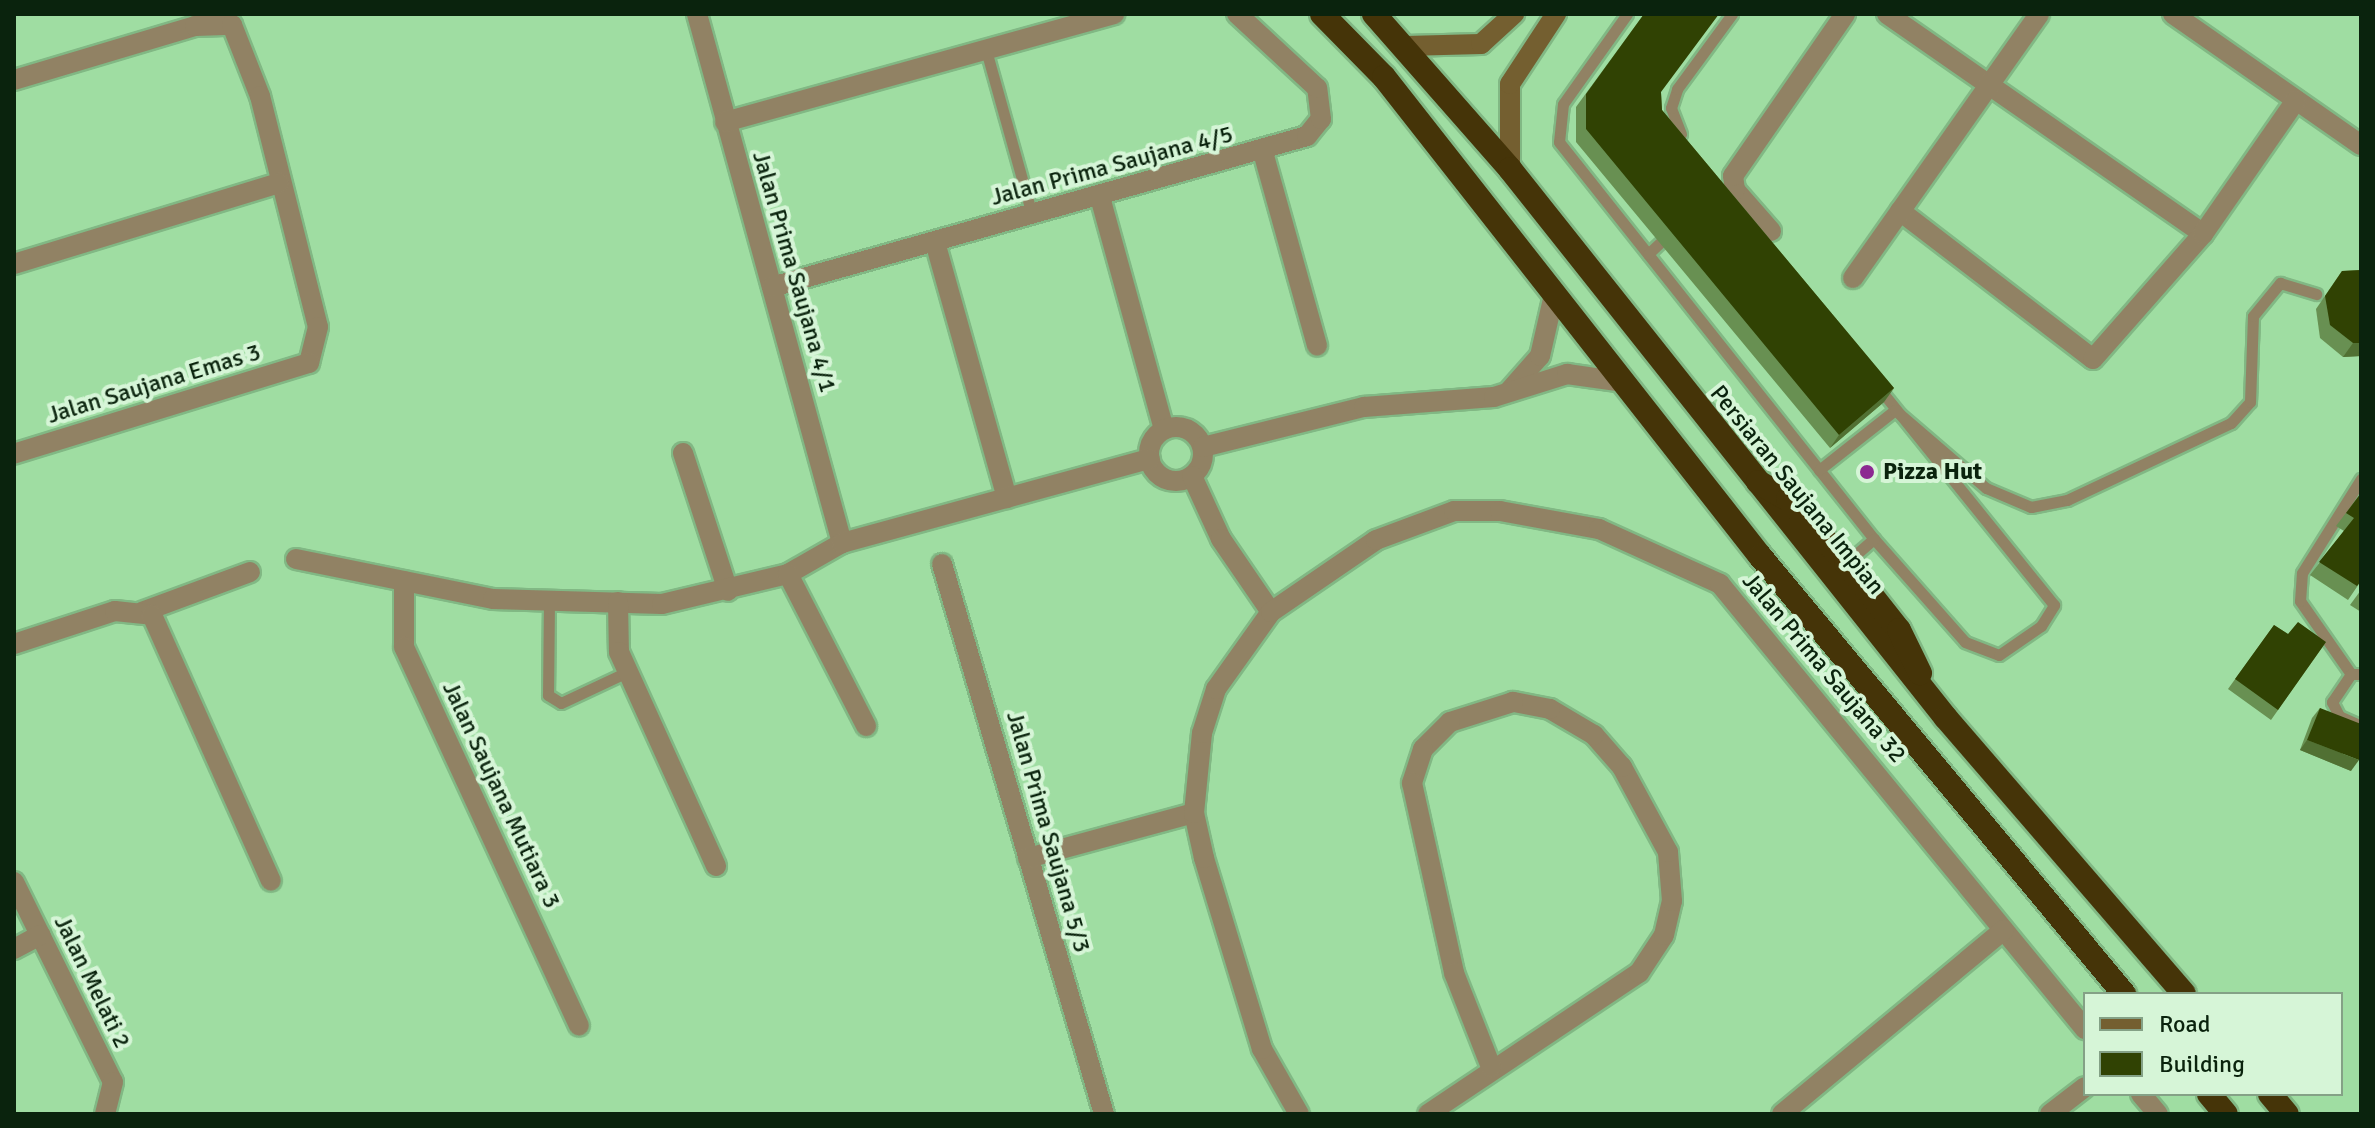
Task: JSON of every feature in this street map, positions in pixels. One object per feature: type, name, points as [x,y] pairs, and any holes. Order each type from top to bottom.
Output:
[{"type":"highway","points":[[1322,14],[1384,77],[1760,556],[2122,992]]},
{"type":"highway","name":"Persiaran Saujana Impian","points":[[1374,14],[1406,46],[1510,169],[1748,478],[1928,695],[2182,992]]},
{"type":"highway","points":[[1748,478],[1788,499],[1846,563],[1899,630],[1928,695]]},
{"type":"highway","points":[[2211,1096],[2226,1114]]},
{"type":"highway","points":[[2272,1096],[2287,1114]]},
{"type":"street","name":"Jalan Prima Saujana 4/1","points":[[697,14],[842,543]]},
{"type":"street","points":[[725,122],[1114,14]]},
{"type":"street","name":"Jalan Prima Saujana 4/5","points":[[772,287],[1263,152],[1307,136],[1324,107],[1307,76],[1237,14]]},
{"type":"street","points":[[1406,46],[1481,44],[1514,14]]},
{"type":"street","points":[[1510,169],[1510,84],[1556,14]]},
{"type":"street","points":[[1770,236],[1735,190],[1733,176],[1845,14]]},
{"type":"street","points":[[1887,14],[2203,234]]},
{"type":"street","points":[[1853,278],[2039,14]]},
{"type":"street","points":[[2173,14],[2361,145]]},
{"type":"street","points":[[14,80],[215,21],[232,25],[244,42],[279,183],[14,264]]},
{"type":"street","points":[[1900,211],[2093,359],[2203,234],[2296,100]]},
{"type":"street","points":[[1263,152],[1317,346]]},
{"type":"street","name":"Jalan Saujana Emas 3","points":[[14,454],[309,363],[318,327],[279,183]]},
{"type":"street","points":[[1100,197],[1164,429]]},
{"type":"street","points":[[935,242],[1007,498]]},
{"type":"street","points":[[1510,390],[1540,356],[1554,295]]},
{"type":"street","points":[[1203,447],[1364,407],[1510,390],[1586,372],[1628,384]]},
{"type":"street","points":[[1192,476],[1166,478],[1150,459],[1151,443],[1164,429],[1186,428],[1203,447]]},
{"type":"street","points":[[1203,447],[1192,476],[1221,539],[1271,612]]},
{"type":"street","points":[[683,453],[728,591]]},
{"type":"street","points":[[296,559],[404,581],[549,601],[662,604],[728,591],[788,574],[842,543],[1150,459]]},
{"type":"street","name":"Jalan Prima Saujana 32","points":[[1299,1114],[1279,1088],[1236,977],[1194,813],[1202,733],[1216,689],[1271,612],[1376,540],[1454,511],[1550,518],[1650,547],[1720,584],[2083,1027]]},
{"type":"street","name":"Jalan Prima Saujana 5/3","points":[[942,564],[1104,1114]]},
{"type":"street","points":[[142,612],[250,572]]},
{"type":"street","points":[[788,574],[866,726]]},
{"type":"street","name":"Jalan Saujana Mutiara 3","points":[[404,581],[404,647],[579,1025]]},
{"type":"street","points":[[618,602],[627,672],[716,866]]},
{"type":"street","points":[[14,644],[115,611],[152,615],[271,881]]},
{"type":"street","points":[[1428,1114],[1491,1067],[1639,973],[1664,935],[1672,901],[1668,852],[1622,767],[1583,728],[1550,709],[1513,702],[1450,722],[1423,749],[1412,783],[1454,973],[1491,1067]]},
{"type":"street","points":[[1028,858],[1194,813]]},
{"type":"street","name":"Jalan Melati 2","points":[[14,882],[113,1082],[107,1111]]},
{"type":"street","points":[[1782,1114],[2004,930]]},
{"type":"street","points":[[14,949],[40,935]]},
{"type":"street","points":[[2050,1114],[2083,1089]]},
{"type":"street","points":[[2143,1096],[2158,1114]]},
{"type":"lane","points":[[1627,14],[1556,123],[1559,142],[1874,539],[1979,652],[1999,655],[2041,626],[2054,605],[1869,375]]},
{"type":"lane","points":[[1690,146],[1673,125],[1677,89],[1732,14]]},
{"type":"lane","points":[[986,50],[1032,215]]},
{"type":"lane","points":[[1716,177],[1770,236]]},
{"type":"lane","points":[[1714,197],[1725,187]]},
{"type":"lane","points":[[1648,254],[1660,243]]},
{"type":"lane","points":[[1895,410],[1986,488],[2031,507],[2067,500],[2231,423],[2250,402],[2253,316],[2280,283],[2316,294]]},
{"type":"lane","points":[[1819,470],[1895,410]]},
{"type":"lane","points":[[2361,479],[2302,573],[2300,601],[2356,674],[2332,702],[2339,716],[2361,726]]},
{"type":"lane","points":[[1846,563],[1874,539]]},
{"type":"lane","points":[[549,601],[548,695],[561,703],[627,672]]},
{"type":"building","points":[[1644,14],[1719,14],[1661,92],[1662,110],[1894,388],[1839,435],[1586,129],[1586,94]]},
{"type":"building","points":[[2361,270],[2361,343],[2353,343],[2330,325],[2325,296],[2342,271]]},
{"type":"building","points":[[2361,493],[2361,581],[2357,586],[2319,562],[2354,518],[2346,513]]},
{"type":"building","points":[[2298,622],[2326,642],[2278,710],[2235,679],[2274,625],[2288,634]]},
{"type":"building","points":[[2320,708],[2361,724],[2359,760],[2307,740]]},
{"type":"place","name":"Pizza Hut","points":[[1867,472]]}]
